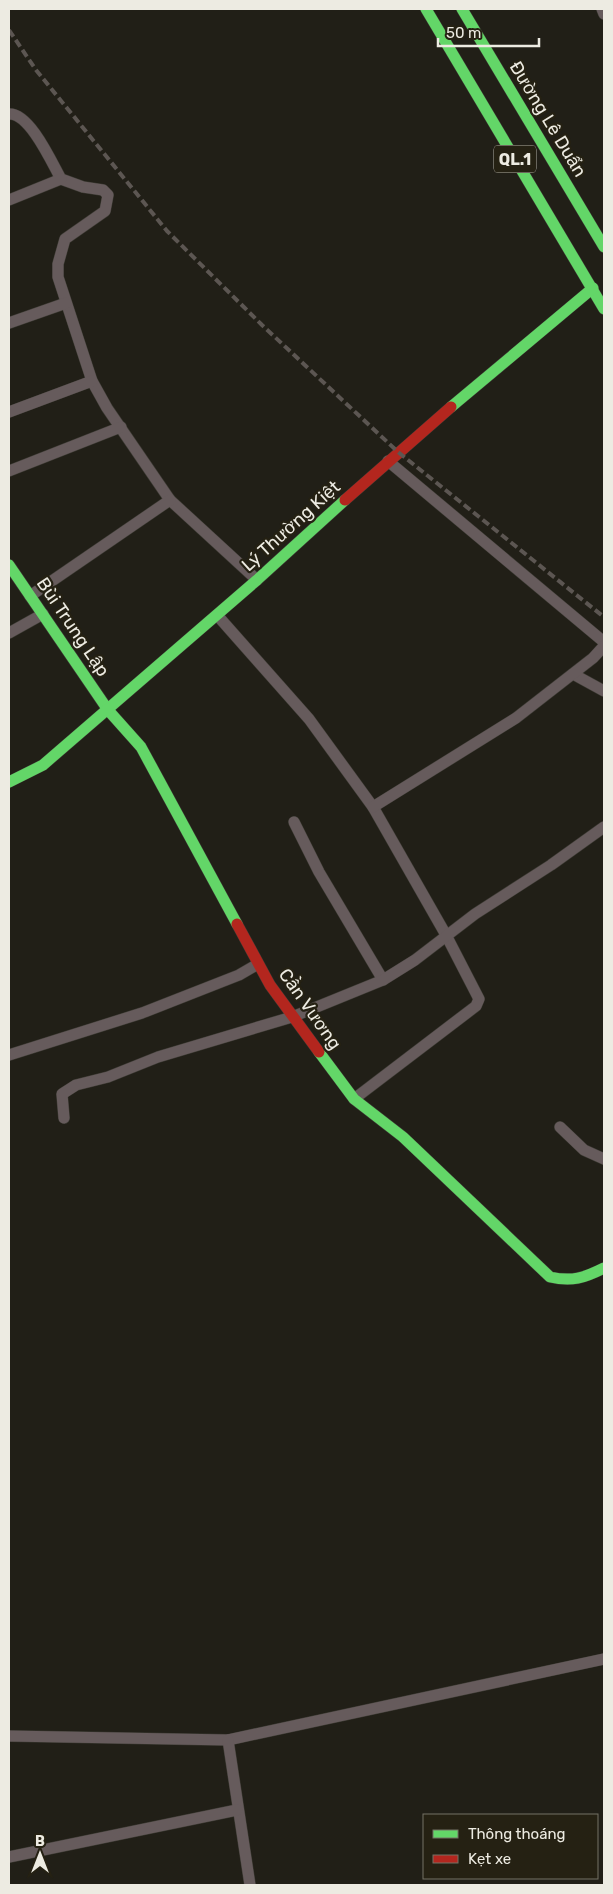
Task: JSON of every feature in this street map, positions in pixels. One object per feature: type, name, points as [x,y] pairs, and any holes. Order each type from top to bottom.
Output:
[{"type":"main road","name":"QL.1","points":[[426,9],[604,309]]},
{"type":"main road","name":"Đường Lê Duẩn","points":[[463,11],[604,248]]},
{"type":"main road","name":"Lý Thường Kiệt","points":[[9,782],[43,766],[257,580],[388,461],[604,279]]},
{"type":"main road","name":"Bùi Trung Lập","points":[[9,564],[108,710]]},
{"type":"main road","name":"Cần Vương","points":[[108,710],[141,747],[243,933],[258,964],[292,1018],[354,1099],[403,1137],[512,1243],[550,1277],[567,1281],[590,1275],[604,1268]]},
{"type":"street","points":[[463,11],[476,9]]},
{"type":"street","points":[[602,9],[604,14]]},
{"type":"street","points":[[9,114],[20,116],[27,124],[42,144],[61,179],[83,187],[103,190],[108,200],[105,211],[70,234],[63,243],[58,264],[58,277],[92,381],[107,408],[170,500],[257,580]]},
{"type":"street","points":[[9,200],[61,179]]},
{"type":"street","points":[[9,323],[66,303]]},
{"type":"street","points":[[9,412],[92,381]]},
{"type":"street","points":[[9,471],[121,427]]},
{"type":"street","points":[[388,461],[604,642]]},
{"type":"street","points":[[30,596],[170,500]]},
{"type":"street","points":[[9,633],[43,614]]},
{"type":"street","points":[[217,615],[308,719],[373,807],[446,935],[479,1000],[478,1004],[354,1099]]},
{"type":"street","points":[[373,807],[516,718],[573,674],[604,646]]},
{"type":"street","points":[[573,674],[604,691]]},
{"type":"street","points":[[294,822],[319,872],[383,980]]},
{"type":"street","points":[[64,1118],[62,1094],[70,1087],[108,1077],[198,1044],[292,1018],[383,980],[415,960],[475,914],[552,865],[604,827]]},
{"type":"street","points":[[9,1055],[142,1013],[239,976],[258,964]]},
{"type":"street","points":[[560,1126],[584,1150],[604,1159]]},
{"type":"street","points":[[9,1736],[228,1740],[604,1659]]},
{"type":"street","points":[[228,1740],[250,1885]]},
{"type":"street","points":[[9,1857],[238,1810]]},
{"type":"railway","points":[[9,30],[36,70],[167,231],[262,325],[398,452],[604,617]]},
{"type":"traffic: fast","points":[[426,9],[604,309]]},
{"type":"traffic: fast","points":[[462,9],[604,247]]},
{"type":"traffic: fast","points":[[451,407],[593,288]]},
{"type":"traffic: fast","points":[[9,782],[43,765],[257,580],[345,500]]},
{"type":"traffic: fast","points":[[9,565],[108,710],[141,747],[237,924]]},
{"type":"traffic: fast","points":[[319,1052],[354,1099],[403,1137],[550,1277],[578,1278],[604,1268]]},
{"type":"traffic: jam","points":[[345,500],[451,407]]},
{"type":"traffic: jam","points":[[237,924],[270,985],[319,1052]]}]
